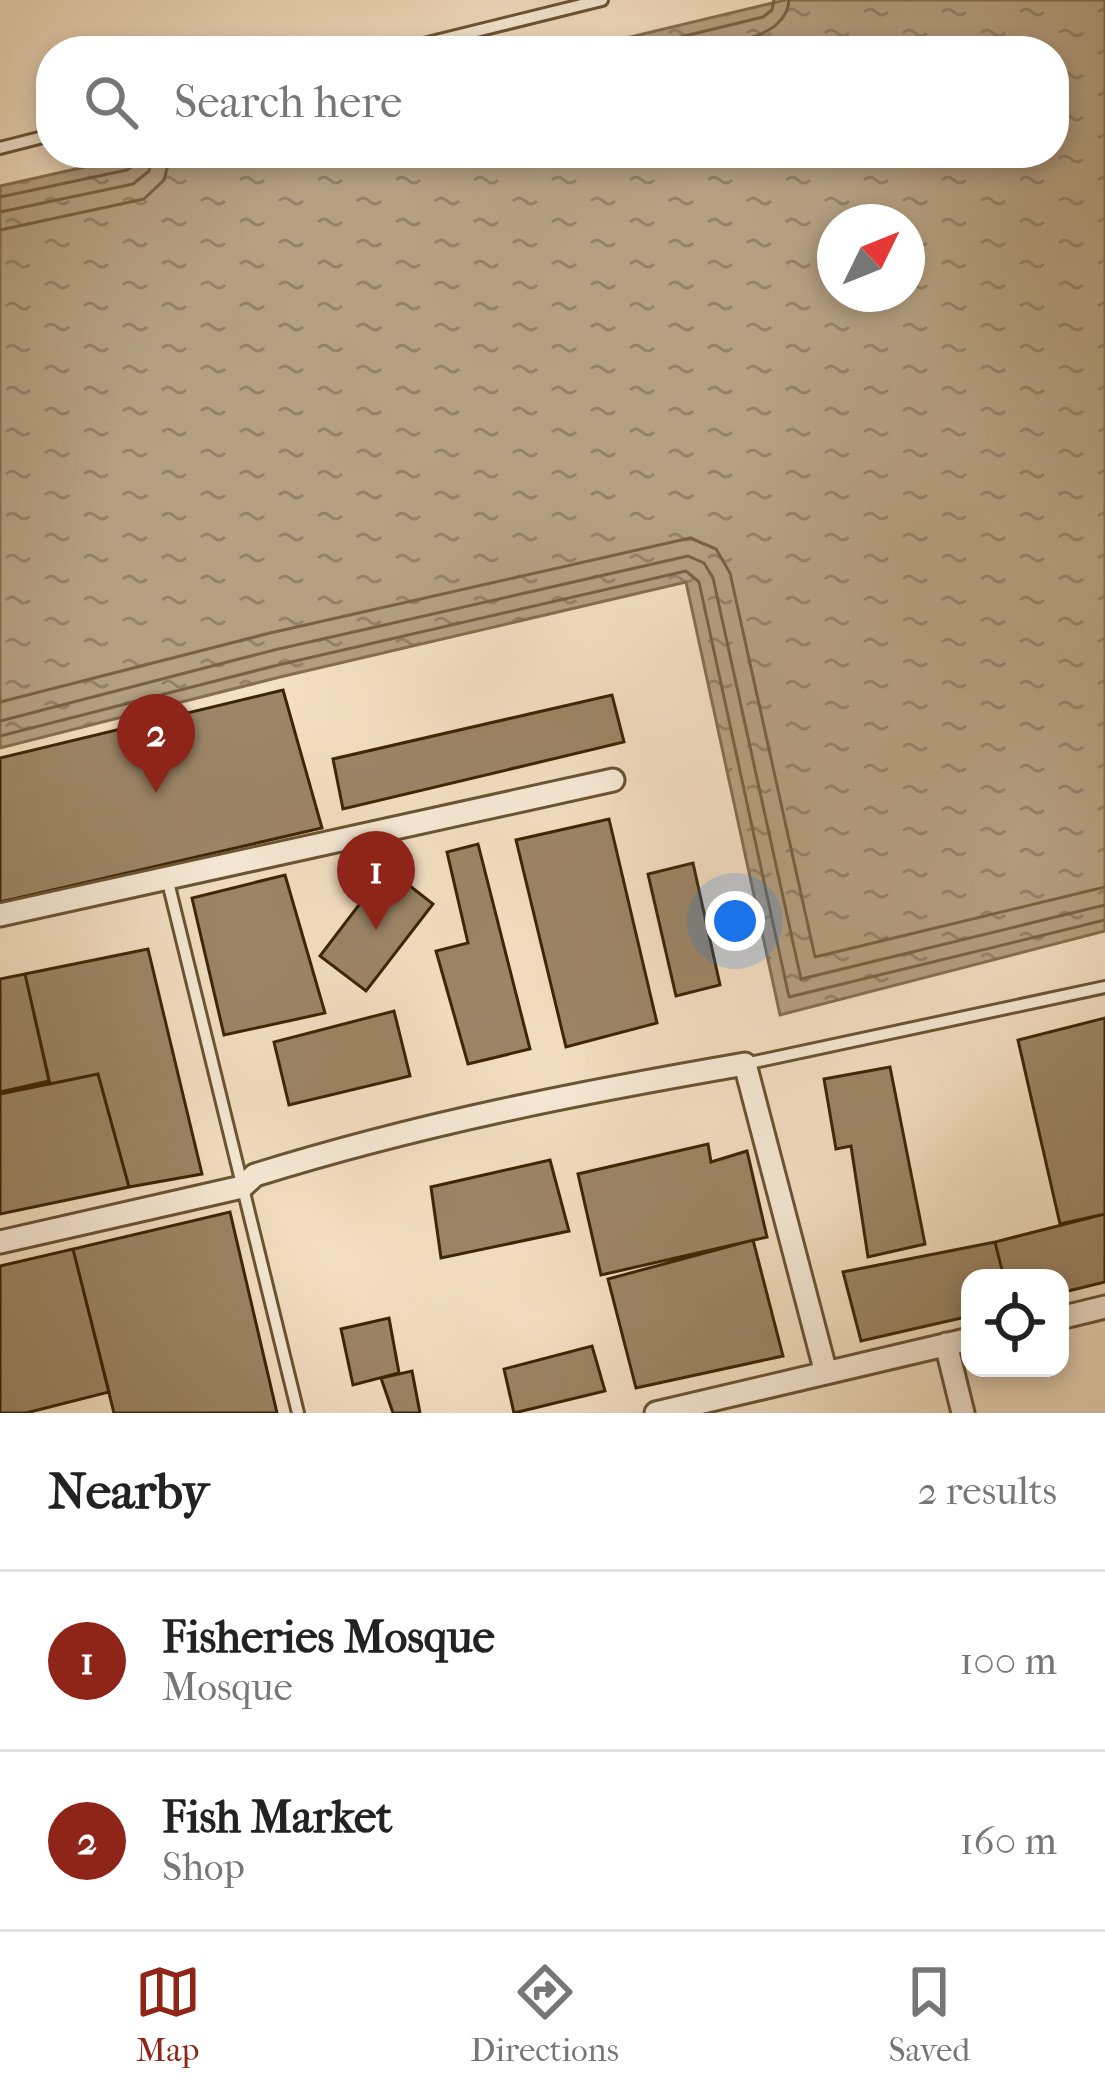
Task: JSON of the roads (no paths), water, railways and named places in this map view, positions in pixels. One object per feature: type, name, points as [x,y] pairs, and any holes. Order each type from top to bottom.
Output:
[{"type":"street","points":[[0,915],[613,780]]},
{"type":"street","points":[[0,1242],[242,1187],[255,1175],[436,1123],[565,1094],[745,1064],[826,1373]]},
{"type":"street","points":[[1069,1316],[1105,1307]]},
{"type":"street","points":[[656,1413],[961,1341]]},
{"type":"street","points":[[946,1344],[963,1413]]},
{"type":"lane","points":[[455,36],[602,0]]},
{"type":"lane","points":[[0,148],[36,139]]},
{"type":"lane","points":[[167,878],[298,1413]]},
{"type":"lane","points":[[745,1064],[1105,987]]},
{"type":"water","points":[[785,0],[1105,0],[1105,931],[780,1015],[686,582],[0,748],[0,186],[80,168],[1069,168],[1069,36],[635,36]]},
{"type":"place","name":"Fish Market","points":[[156,793]]},
{"type":"place","name":"Fisheries Mosque","points":[[376,930]]}]
